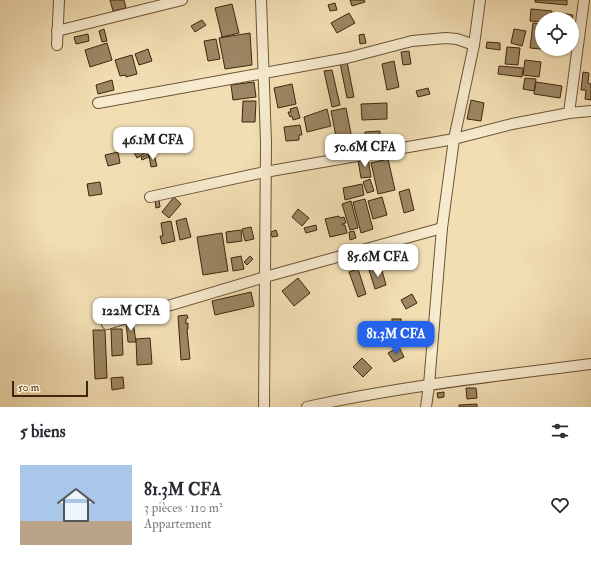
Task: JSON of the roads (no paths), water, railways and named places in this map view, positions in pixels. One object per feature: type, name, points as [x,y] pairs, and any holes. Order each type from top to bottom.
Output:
[{"type":"street","points":[[57,45],[59,0]]},
{"type":"street","points":[[57,31],[182,0]]},
{"type":"street","points":[[261,0],[266,142],[264,407]]},
{"type":"street","points":[[426,407],[442,228],[454,139],[474,45],[480,0]]},
{"type":"street","points":[[569,113],[584,0]]},
{"type":"street","points":[[98,103],[347,58],[412,41],[446,38],[457,39],[474,45]]},
{"type":"street","points":[[150,197],[265,172],[454,139],[512,124],[569,113],[591,111]]},
{"type":"street","points":[[108,324],[265,277],[442,228]]},
{"type":"street","points":[[307,407],[347,398],[429,385],[591,364]]}]
